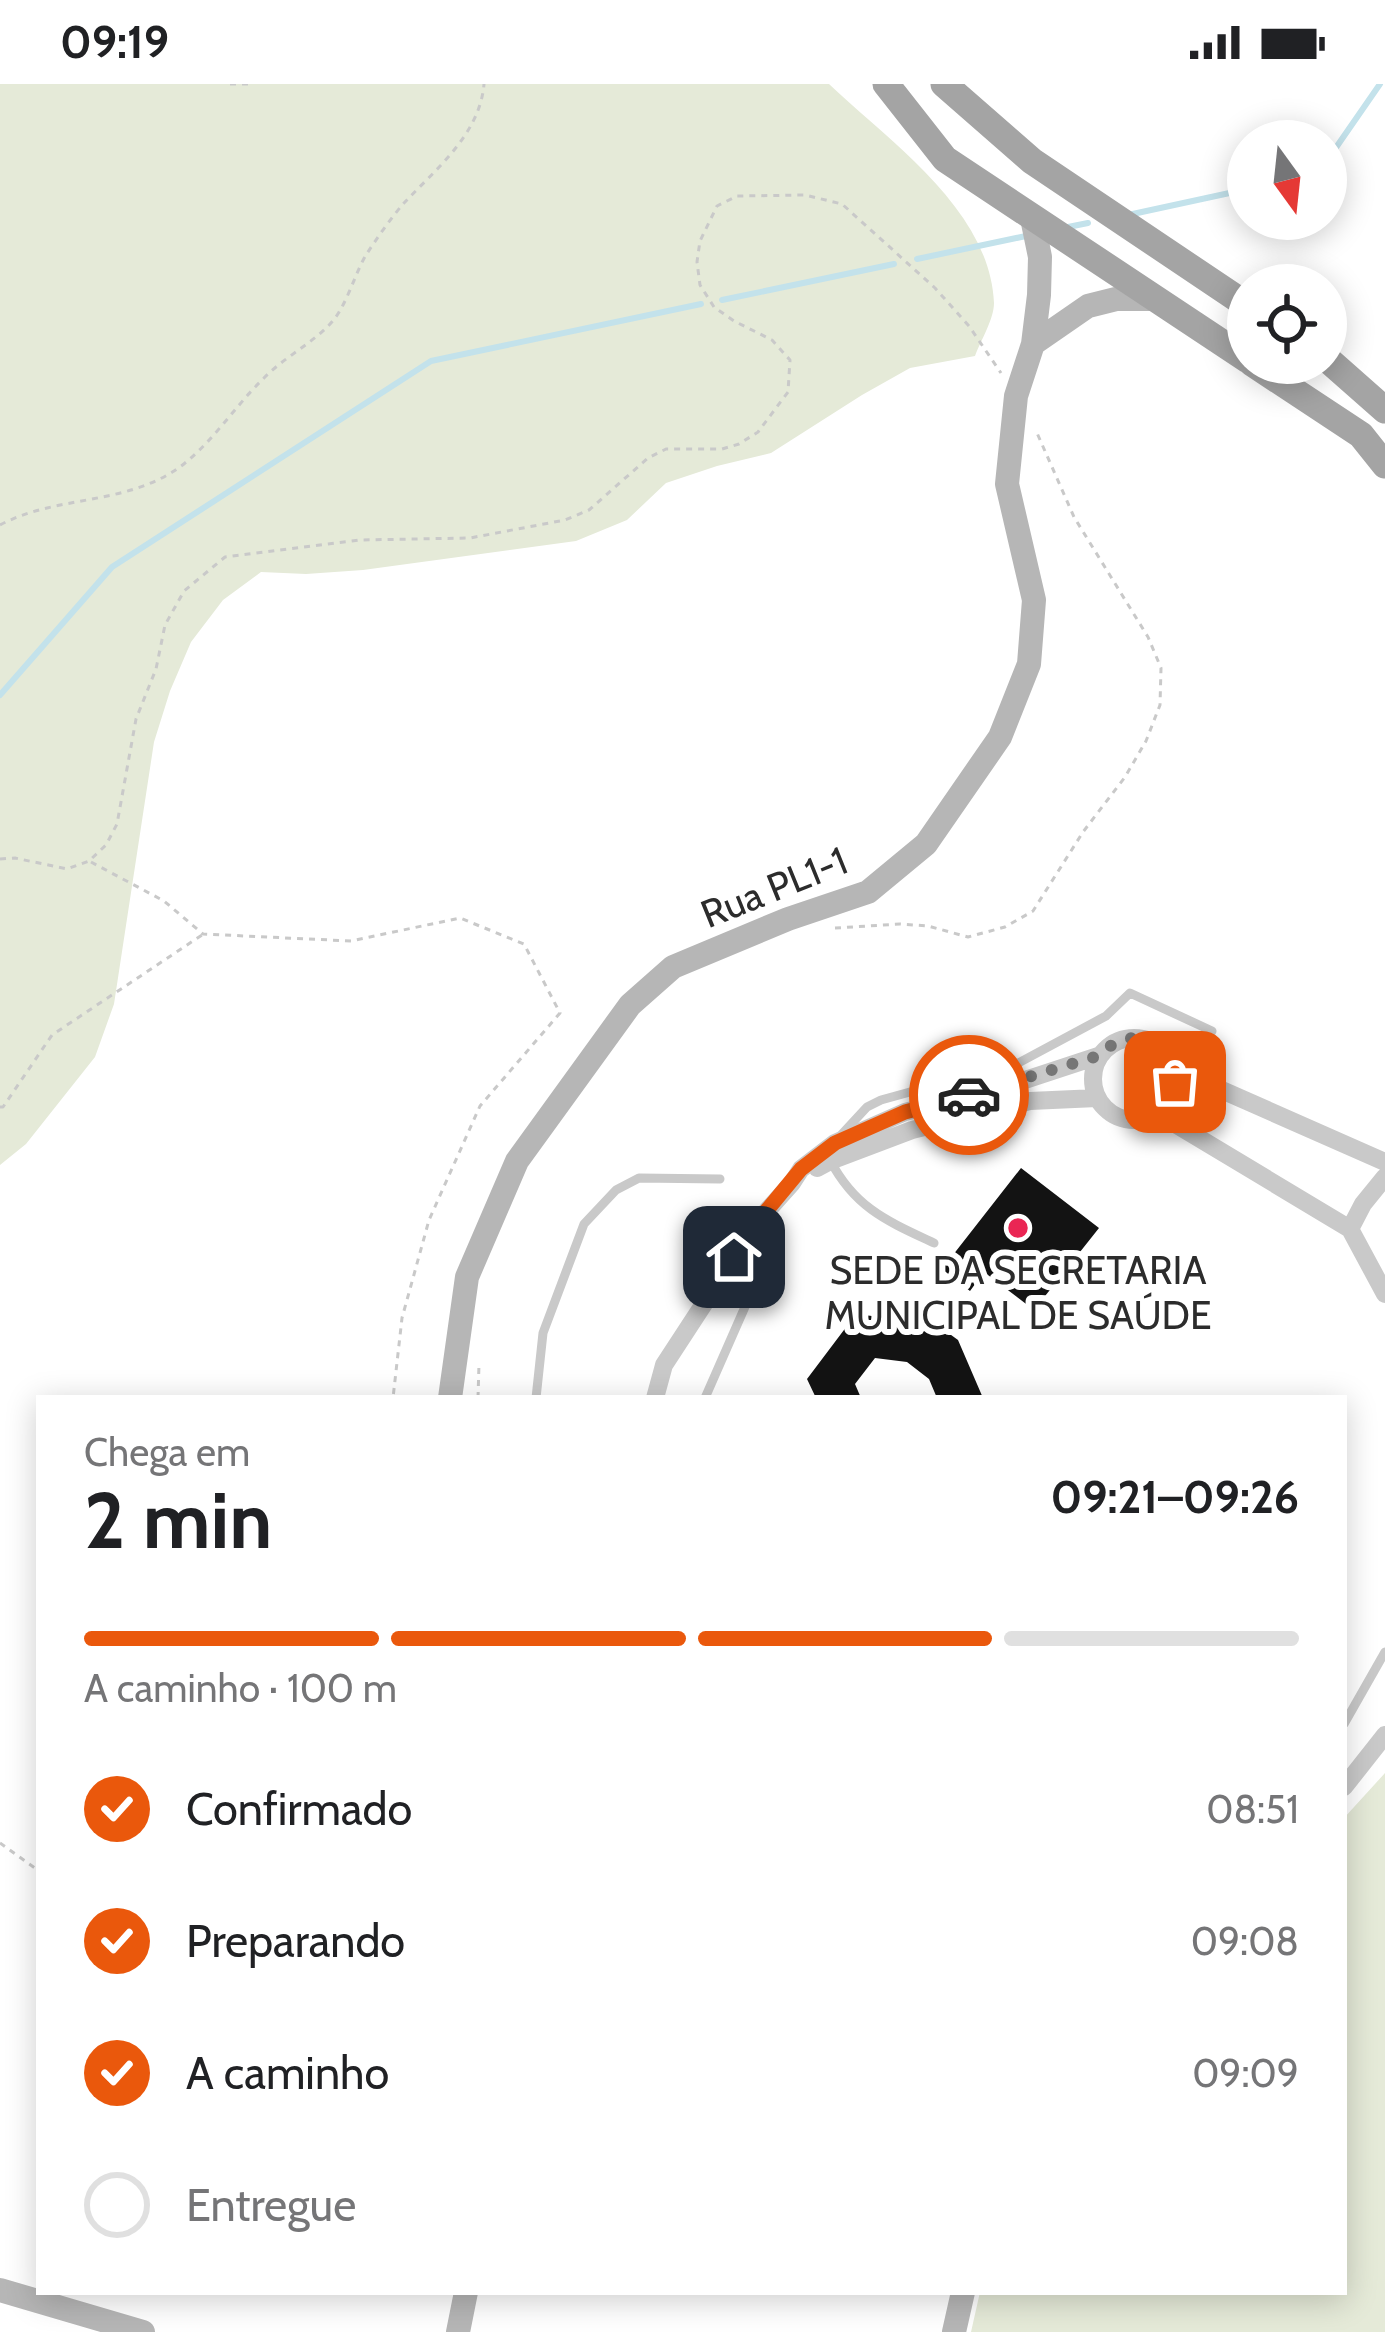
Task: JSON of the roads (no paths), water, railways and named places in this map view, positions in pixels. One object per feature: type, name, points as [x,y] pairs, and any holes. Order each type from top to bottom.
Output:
[{"type":"main road","points":[[886,84],[945,160],[1227,347]]},
{"type":"main road","points":[[944,84],[1032,161],[1227,292]]},
{"type":"main road","points":[[1347,377],[1385,410]]},
{"type":"main road","points":[[1284,384],[1361,434],[1385,465]]},
{"type":"street","name":"Rua PL1-1","points":[[450,1395],[467,1277],[517,1160],[630,1006],[673,967],[868,892],[926,844],[1000,737],[1029,664],[1034,600],[1007,484],[1016,396],[1033,344],[1039,295],[1040,257],[1032,218]]},
{"type":"street","points":[[1033,344],[1088,307],[1116,298],[1156,299]]},
{"type":"street","points":[[1122,1039],[1151,1041],[1173,1065],[1172,1094],[1144,1119],[1116,1117],[1096,1098],[1092,1084],[1098,1056],[1122,1039]]},
{"type":"street","points":[[656,1395],[664,1365],[758,1221],[801,1169],[905,1112],[1014,1075],[1098,1056]]},
{"type":"street","points":[[1173,1065],[1385,1162]]},
{"type":"street","points":[[832,1152],[1030,1101],[1096,1098]]},
{"type":"street","points":[[1156,1113],[1350,1229],[1385,1294]]},
{"type":"street","points":[[1350,1229],[1385,1177]]},
{"type":"street","points":[[1347,1783],[1385,1735]]},
{"type":"street","points":[[0,2290],[143,2332]]},
{"type":"street","points":[[458,2332],[465,2295]]},
{"type":"street","points":[[954,2332],[961,2295]]},
{"type":"lane","points":[[1030,1101],[1014,1075],[1106,1016],[1130,993],[1212,1030],[1173,1065]]},
{"type":"lane","points":[[832,1152],[844,1183],[878,1217],[934,1243]]},
{"type":"lane","points":[[536,1395],[543,1334],[584,1224],[616,1190],[639,1178],[720,1179]]},
{"type":"lane","points":[[706,1395],[766,1259],[758,1221]]},
{"type":"lane","points":[[1347,1719],[1385,1652]]},
{"type":"waterway","points":[[1347,132],[1380,84]]},
{"type":"waterway","points":[[1128,215],[1227,194]]},
{"type":"waterway","points":[[1068,227],[1088,223]]},
{"type":"waterway","points":[[917,259],[1026,236]]},
{"type":"waterway","points":[[722,300],[894,264]]},
{"type":"waterway","points":[[0,695],[112,567],[431,361],[701,304]]},
{"type":"place","name":"SEDE DA SECRETARIA MUNICIPAL DE SAÚDE","points":[[1018,1228]]}]
